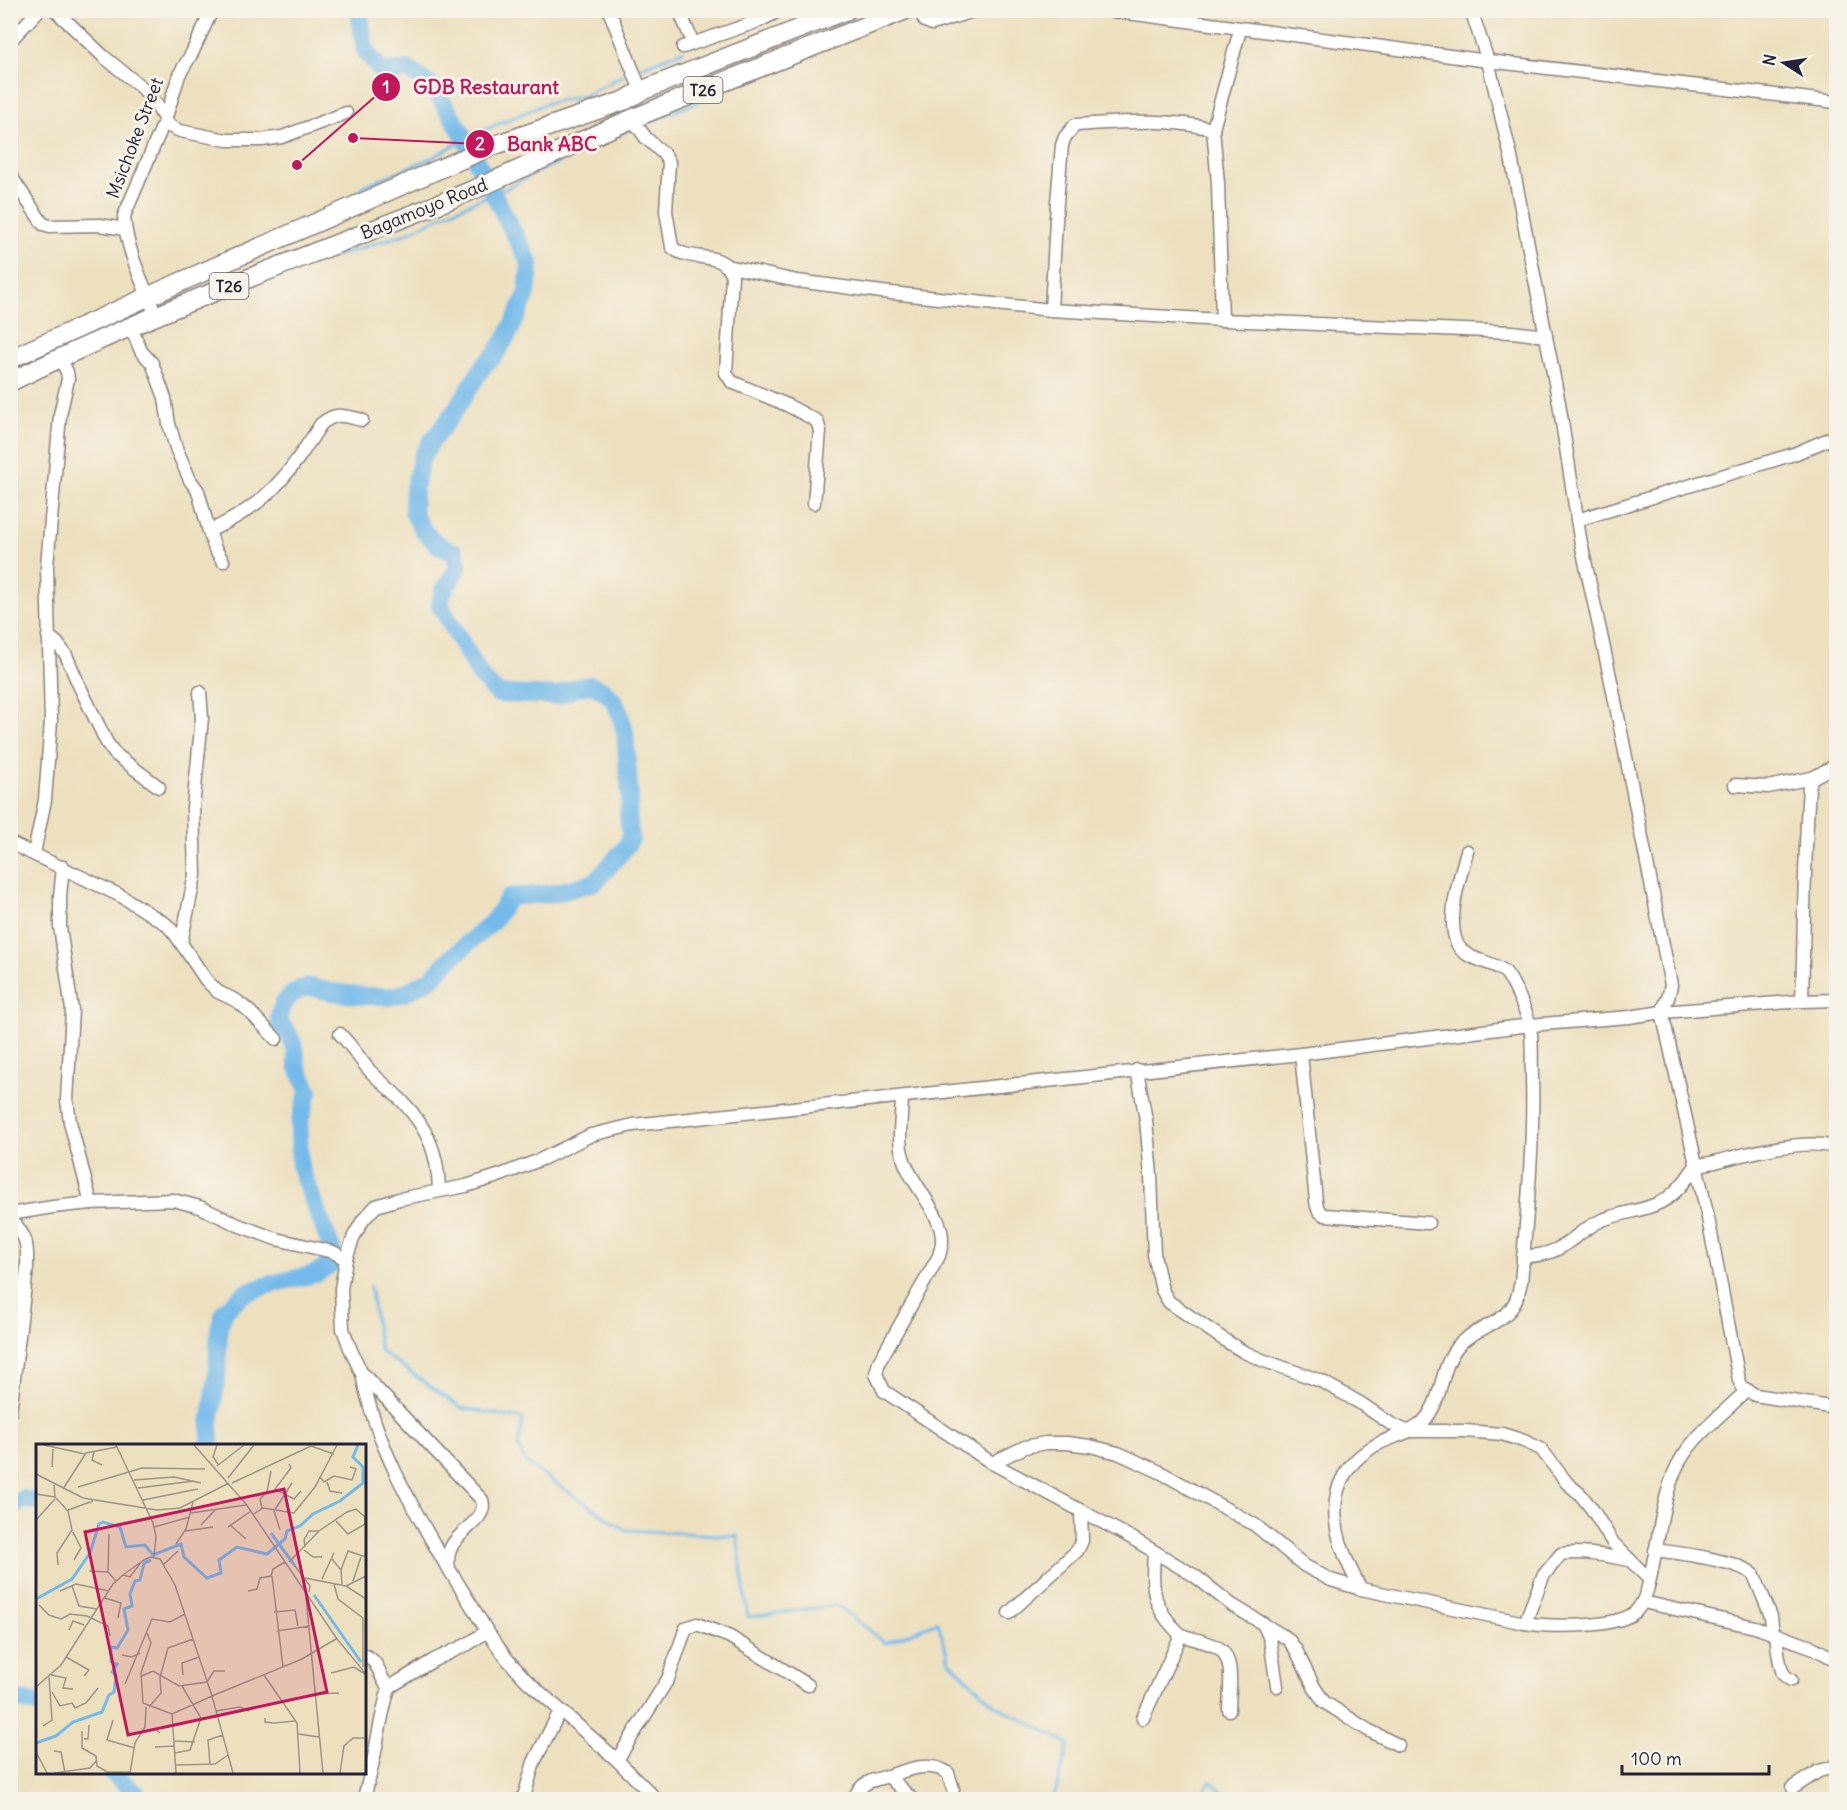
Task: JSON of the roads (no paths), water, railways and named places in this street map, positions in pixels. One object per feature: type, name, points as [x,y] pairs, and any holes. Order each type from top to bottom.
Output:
[{"type":"highway","name":"Bagamoyo Road","points":[[10,359],[148,296],[492,146],[626,100],[641,91],[847,10]]},
{"type":"highway","name":"Bagamoyo Road","points":[[10,382],[60,357],[156,316],[451,199],[632,119],[906,10]]},
{"type":"street","points":[[10,41],[39,10]]},
{"type":"street","points":[[55,10],[103,56],[140,86],[155,102],[171,128],[226,140],[262,140],[282,137],[346,112]]},
{"type":"street","name":"Msichoke Street","points":[[156,316],[125,229],[124,216],[165,120],[179,75],[212,10]]},
{"type":"street","points":[[609,10],[641,91]]},
{"type":"street","points":[[679,10],[688,45],[759,21],[781,10]]},
{"type":"street","points":[[919,10],[925,21],[932,24],[976,10]]},
{"type":"street","points":[[1105,10],[1240,30],[1836,102]]},
{"type":"street","points":[[1471,10],[1488,61],[1511,157],[1546,336],[1577,520],[1671,985],[1662,1012],[1710,1228],[1739,1380],[1742,1387],[1763,1396],[1836,1408]]},
{"type":"street","points":[[1222,320],[1214,129],[1240,30]]},
{"type":"street","points":[[632,119],[669,162],[666,211],[672,247],[680,253],[717,260],[727,266],[797,281],[1051,310],[1222,320],[1512,332],[1546,336]]},
{"type":"street","points":[[1051,310],[1062,145],[1069,131],[1075,125],[1157,121],[1214,129]]},
{"type":"street","points":[[10,175],[43,224],[50,226],[100,225],[125,229]]},
{"type":"street","points":[[727,266],[732,276],[726,373],[732,382],[788,405],[817,421],[820,431],[814,503]]},
{"type":"street","points":[[131,327],[141,351],[152,363],[165,398],[176,448],[190,480],[198,491],[215,549],[223,561]]},
{"type":"street","points":[[34,853],[43,814],[49,756],[51,706],[47,566],[60,415],[68,379],[60,357]]},
{"type":"street","points":[[209,531],[246,512],[271,492],[286,476],[321,424],[328,418],[340,415],[362,420]]},
{"type":"street","points":[[1577,520],[1794,454],[1836,436]]},
{"type":"street","points":[[48,636],[66,655],[111,749],[126,764],[159,787]]},
{"type":"street","points":[[181,944],[195,875],[193,819],[202,734],[200,692]]},
{"type":"street","points":[[1735,785],[1768,787],[1812,778],[1836,765]]},
{"type":"street","points":[[1802,1000],[1804,856],[1809,787],[1812,778]]},
{"type":"street","points":[[10,843],[122,897],[166,924],[206,980],[218,992],[237,1001],[249,1011],[276,1039]]},
{"type":"street","points":[[1361,1589],[1343,1554],[1336,1530],[1335,1501],[1340,1481],[1352,1463],[1372,1447],[1422,1423],[1433,1409],[1457,1347],[1504,1316],[1515,1303],[1521,1282],[1532,1100],[1530,1025],[1522,1003],[1506,973],[1464,952],[1456,944],[1453,928],[1454,915],[1459,881],[1467,851]]},
{"type":"street","points":[[63,867],[60,927],[72,1011],[67,1100],[91,1203]]},
{"type":"street","points":[[657,1800],[617,1760],[526,1680],[507,1659],[486,1631],[448,1569],[398,1478],[366,1394],[361,1372],[343,1329],[341,1289],[346,1259],[354,1236],[376,1206],[439,1190],[466,1186],[501,1175],[542,1159],[591,1135],[633,1125],[1301,1054],[1530,1025],[1802,1000],[1836,1000]]},
{"type":"street","points":[[340,1034],[350,1043],[368,1069],[403,1102],[416,1118],[436,1155],[439,1190]]},
{"type":"street","points":[[1301,1054],[1317,1208],[1325,1215],[1428,1223]]},
{"type":"street","points":[[1137,1070],[1146,1120],[1154,1255],[1162,1290],[1169,1302],[1244,1352],[1321,1381],[1391,1424],[1407,1431],[1465,1431],[1502,1434],[1541,1449],[1567,1483],[1592,1509],[1613,1543],[1649,1579]]},
{"type":"street","points":[[902,1096],[900,1141],[902,1157],[938,1221],[942,1241],[939,1256],[879,1362],[876,1374],[884,1391],[992,1463],[1195,1576],[1232,1605],[1288,1639],[1324,1702],[1368,1731],[1398,1745]]},
{"type":"street","points":[[1523,1256],[1550,1253],[1565,1246],[1600,1221],[1660,1203],[1671,1196],[1696,1167],[1745,1154],[1776,1149],[1824,1145],[1836,1148]]},
{"type":"street","points":[[10,1412],[28,1248],[25,1236],[10,1216],[53,1207],[91,1203],[173,1200],[200,1207],[238,1226],[276,1239],[333,1252],[346,1259]]},
{"type":"street","points":[[361,1372],[482,1500],[484,1508],[480,1516],[461,1533],[448,1551],[448,1569]]},
{"type":"street","points":[[992,1463],[1025,1447],[1045,1443],[1090,1446],[1118,1454],[1160,1472],[1255,1525],[1305,1566],[1331,1580],[1361,1589],[1546,1627],[1599,1624],[1635,1613],[1642,1602],[1675,1472],[1683,1456],[1708,1427],[1747,1390]]},
{"type":"street","points":[[1010,1613],[1077,1551],[1082,1541],[1081,1511]]},
{"type":"street","points":[[1655,1550],[1729,1563],[1750,1571],[1754,1575],[1771,1616],[1782,1671],[1791,1680]]},
{"type":"street","points":[[1154,1552],[1152,1580],[1156,1602],[1169,1624],[1181,1635],[1217,1647],[1226,1654],[1229,1663],[1229,1710]]},
{"type":"street","points":[[1525,1623],[1543,1576],[1561,1554],[1575,1552],[1600,1554],[1630,1560]]},
{"type":"street","points":[[1642,1602],[1755,1627],[1814,1648],[1836,1660]]},
{"type":"street","points":[[1263,1623],[1270,1640],[1277,1686]]},
{"type":"street","points":[[617,1760],[668,1679],[686,1628],[697,1624],[730,1637],[808,1685]]},
{"type":"street","points":[[366,1656],[378,1665],[383,1680],[390,1685],[396,1684],[434,1660],[468,1644],[486,1631]]},
{"type":"street","points":[[1143,1718],[1181,1635]]},
{"type":"street","points":[[363,1800],[390,1685]]},
{"type":"street","points":[[523,1800],[534,1762],[560,1711]]},
{"type":"street","points":[[1793,1788],[1819,1771],[1836,1765]]},
{"type":"street","points":[[853,1800],[868,1782],[915,1768],[938,1767],[948,1773],[953,1789]]},
{"type":"street","points":[[888,1776],[913,1800]]},
{"type":"waterway","points":[[210,1444],[210,1423],[217,1378],[219,1327],[225,1310],[245,1293],[271,1284],[315,1274],[333,1263],[333,1252],[300,1167],[300,1120],[309,1091],[297,1066],[295,1048],[288,1033],[280,1024],[279,1016],[283,1004],[300,989],[310,987],[364,996],[389,997],[404,993],[431,979],[493,921],[509,897],[555,893],[595,882],[631,839],[625,732],[614,701],[603,690],[591,685],[578,687],[557,696],[498,694],[481,677],[440,605],[443,591],[458,568],[455,552],[440,546],[424,532],[413,512],[414,488],[422,457],[484,365],[495,355],[508,335],[527,294],[530,264],[461,131],[434,88],[409,70],[383,73],[365,51],[359,10]]},
{"type":"waterway","points":[[636,69],[683,51]]},
{"type":"waterway","points":[[355,196],[364,186],[434,157],[466,138],[547,103],[584,96],[630,72]]},
{"type":"waterway","points":[[644,124],[715,95]]},
{"type":"waterway","points":[[299,268],[405,234],[629,130]]},
{"type":"waterway","points":[[370,1286],[380,1351],[461,1408],[523,1419],[518,1445],[526,1463],[625,1530],[737,1536],[748,1617],[837,1605],[885,1643],[938,1622],[949,1661],[995,1705],[1069,1744],[1053,1800]]},
{"type":"waterway","points":[[10,1510],[23,1499],[36,1502]]},
{"type":"waterway","points":[[10,1698],[36,1704]]},
{"type":"waterway","points":[[113,1774],[144,1800]]},
{"type":"waterway","points":[[1200,1800],[1210,1781],[1232,1800]]},
{"type":"place","name":"Bank ABC","points":[[353,138]]},
{"type":"place","name":"GDB Restaurant","points":[[297,165]]}]
